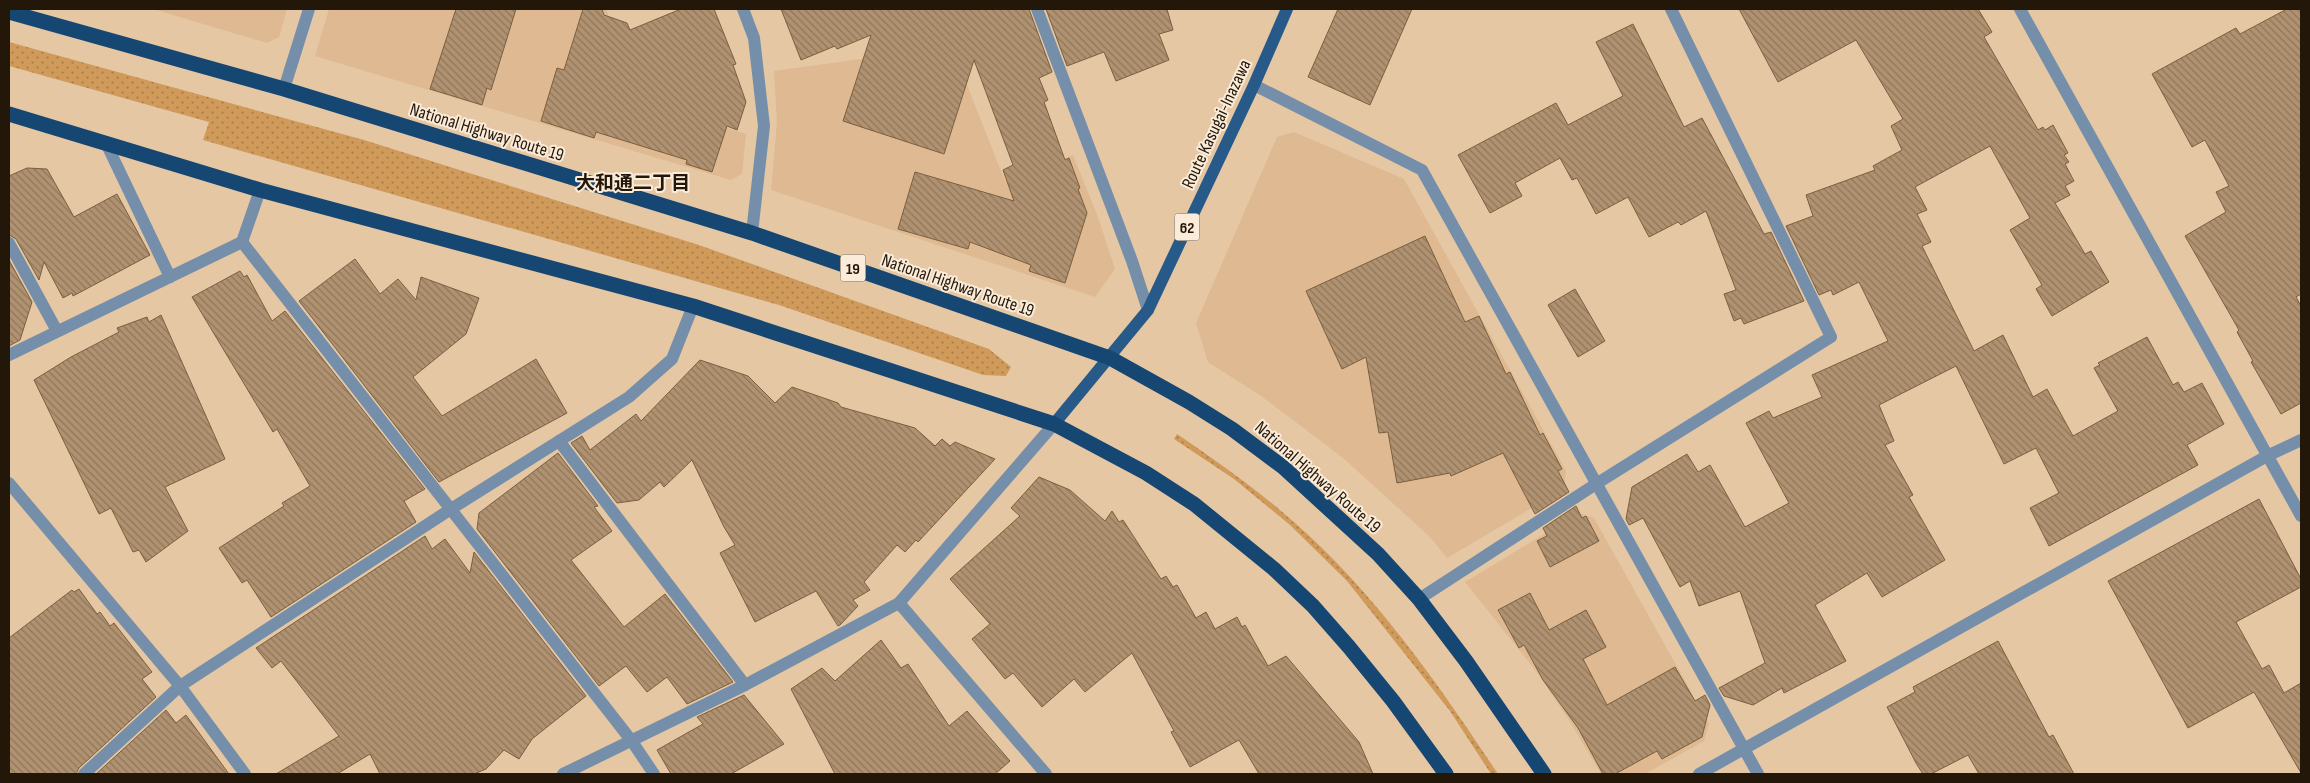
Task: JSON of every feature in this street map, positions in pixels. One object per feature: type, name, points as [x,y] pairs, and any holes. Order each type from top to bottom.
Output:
[{"type":"highway","name":"National Highway Route 19","points":[[9,12],[284,89],[752,233],[1110,358],[1232,428],[1283,467],[1372,548],[1419,599],[1466,661],[1544,774]]},
{"type":"highway","points":[[9,114],[260,190],[693,306],[1054,424],[1146,473],[1233,534],[1274,568],[1313,606],[1349,647],[1393,702],[1446,774]]},
{"type":"main road","name":"Route Kasugai-Inazawa","points":[[1054,424],[1148,310],[1254,85],[1286,9]]},
{"type":"street","points":[[284,89],[309,9]]},
{"type":"street","points":[[743,9],[754,38],[764,126],[752,233]]},
{"type":"street","points":[[1037,9],[1132,261],[1148,310]]},
{"type":"street","points":[[1419,599],[1596,484],[1831,337],[1671,9]]},
{"type":"street","points":[[2020,9],[2301,516]]},
{"type":"street","points":[[1254,85],[1422,170],[1758,774]]},
{"type":"street","points":[[106,143],[170,277]]},
{"type":"street","points":[[9,355],[242,242],[260,190]]},
{"type":"street","points":[[242,242],[631,740],[654,774]]},
{"type":"street","points":[[9,243],[57,331]]},
{"type":"street","points":[[84,774],[180,686],[451,509],[629,397],[672,359],[693,306]]},
{"type":"street","points":[[563,774],[745,685],[899,603],[1054,424]]},
{"type":"street","points":[[1699,774],[2267,456],[2301,440]]},
{"type":"street","points":[[559,441],[745,685]]},
{"type":"street","points":[[9,483],[180,686],[245,774]]},
{"type":"street","points":[[899,603],[1046,774]]},
{"type":"shaded area","points":[[153,9],[287,9],[279,37],[267,43]]},
{"type":"shaded area","points":[[329,9],[606,9],[644,103],[746,134],[742,174],[731,180],[315,56]]},
{"type":"shaded area","points":[[9,42],[364,140],[699,245],[989,349],[1011,367],[1006,376],[983,375],[779,305],[203,140],[209,122],[9,66]]},
{"type":"shaded area","points":[[897,54],[963,75],[1005,181],[1073,155],[1098,217],[1115,269],[1095,297],[771,190],[777,122],[774,71]]},
{"type":"shaded area","points":[[1294,132],[1404,179],[1566,471],[1564,489],[1447,558],[1430,537],[1342,457],[1261,396],[1208,362],[1196,323],[1277,137]]},
{"type":"shaded area","points":[[1177,434],[1267,499],[1325,551],[1353,580],[1429,674],[1498,774],[1491,774],[1450,711],[1347,581],[1290,525],[1234,479],[1174,439]]},
{"type":"shaded area","points":[[1579,513],[1594,518],[1709,724],[1704,741],[1645,774],[1601,774],[1569,720],[1536,671],[1465,582]]},
{"type":"building","points":[[456,9],[516,9],[491,90],[487,88],[482,105],[430,89]]},
{"type":"building","points":[[583,9],[602,9],[604,15],[627,23],[630,30],[681,9],[714,9],[736,64],[733,65],[746,102],[737,130],[727,126],[712,172],[686,164],[687,160],[596,132],[594,138],[541,121],[557,68],[564,70]]},
{"type":"building","points":[[781,9],[1029,9],[1052,72],[1039,78],[1048,100],[1044,102],[1065,160],[1069,158],[1087,213],[1065,283],[1029,271],[1031,265],[970,242],[968,249],[898,229],[915,172],[1014,201],[1003,170],[1013,165],[974,60],[944,154],[843,121],[871,35],[837,49],[835,46],[801,60]]},
{"type":"building","points":[[1046,9],[1167,9],[1173,30],[1159,34],[1169,60],[1116,81],[1104,52],[1067,66]]},
{"type":"building","points":[[1338,9],[1412,9],[1370,105],[1308,77]]},
{"type":"building","points":[[1739,9],[1978,9],[1992,32],[1984,37],[2038,130],[2043,127],[2045,130],[2053,125],[2068,153],[2064,155],[2069,162],[2065,164],[2074,181],[2065,186],[2070,195],[2055,203],[2085,254],[2091,251],[2109,282],[2052,316],[2036,289],[2042,285],[2010,230],[2030,218],[1990,146],[1915,187],[1927,210],[1917,214],[1931,242],[1922,246],[1974,351],[2003,335],[2033,397],[2047,389],[2073,436],[2118,411],[2094,368],[2100,365],[2098,363],[2147,337],[2173,385],[2178,382],[2184,392],[2202,383],[2224,424],[2187,445],[2198,465],[2049,546],[2030,508],[2059,493],[2036,448],[2004,464],[1956,366],[1879,405],[1894,441],[1885,445],[1913,495],[1909,497],[1945,560],[1882,597],[1867,573],[1815,605],[1846,661],[1784,693],[1782,688],[1753,705],[1724,696],[1719,688],[1765,663],[1740,591],[1699,606],[1690,581],[1680,587],[1643,518],[1629,525],[1626,519],[1632,487],[1687,454],[1698,472],[1710,465],[1745,527],[1789,503],[1746,423],[1769,411],[1773,418],[1822,397],[1812,375],[1888,341],[1859,282],[1833,295],[1831,290],[1819,295],[1786,226],[1813,216],[1806,195],[1875,170],[1873,166],[1902,150],[1891,126],[1903,119],[1856,40],[1778,82]]},
{"type":"building","points":[[2287,9],[2301,9],[2301,294],[2296,297],[2301,306],[2301,403],[2281,414],[2251,362],[2253,361],[2237,332],[2239,330],[2185,236],[2226,212],[2216,192],[2229,186],[2205,140],[2192,147],[2152,74],[2236,28],[2240,34]]},
{"type":"building","points":[[1633,24],[1684,127],[1702,118],[1764,234],[1771,232],[1804,301],[1744,324],[1741,318],[1734,321],[1724,294],[1736,290],[1706,211],[1681,225],[1678,222],[1649,237],[1628,197],[1596,214],[1577,178],[1572,180],[1560,158],[1515,183],[1522,196],[1490,213],[1458,155],[1556,103],[1568,125],[1623,96],[1596,42]]},
{"type":"building","points":[[27,168],[47,169],[74,217],[117,194],[150,255],[73,296],[72,293],[63,298],[44,262],[39,280],[16,239],[9,235],[9,176]]},
{"type":"building","points":[[1425,236],[1465,322],[1479,316],[1506,374],[1510,372],[1540,435],[1543,433],[1562,469],[1558,471],[1569,492],[1535,514],[1503,453],[1451,476],[1450,473],[1397,483],[1388,432],[1379,433],[1366,357],[1342,369],[1306,291]]},
{"type":"building","points":[[355,259],[380,294],[398,279],[416,300],[421,277],[479,298],[466,334],[413,377],[442,416],[536,359],[567,413],[439,482],[299,301]]},
{"type":"building","points":[[9,260],[32,302],[20,340],[9,346]]},
{"type":"building","points":[[240,271],[244,277],[247,275],[272,321],[285,311],[425,489],[404,501],[416,522],[271,617],[247,580],[242,583],[219,548],[284,506],[282,503],[310,486],[277,429],[273,432],[192,297]]},
{"type":"building","points":[[1575,289],[1605,341],[1578,357],[1548,305]]},
{"type":"building","points":[[161,315],[225,459],[165,487],[188,531],[146,562],[139,550],[133,552],[111,508],[99,514],[34,380],[71,357],[119,332],[117,328],[147,317],[149,322]]},
{"type":"building","points":[[700,360],[748,376],[775,403],[792,387],[838,403],[841,407],[915,428],[935,446],[942,439],[950,446],[955,442],[995,459],[918,542],[916,540],[905,552],[897,545],[864,582],[870,590],[853,600],[858,606],[840,625],[838,626],[816,591],[755,622],[720,553],[735,545],[724,527],[692,460],[664,487],[660,482],[639,500],[617,503],[571,443],[582,436],[590,450],[636,414],[641,421]]},
{"type":"building","points":[[558,453],[598,506],[594,507],[612,531],[571,560],[624,627],[665,594],[733,682],[687,704],[667,677],[647,692],[626,666],[599,686],[477,529],[479,513]]},
{"type":"building","points":[[1039,477],[1070,490],[1105,521],[1112,511],[1119,522],[1123,520],[1161,579],[1166,576],[1173,587],[1177,585],[1196,618],[1206,612],[1215,629],[1237,617],[1242,627],[1245,625],[1268,666],[1286,656],[1359,742],[1373,774],[1259,774],[1239,740],[1190,767],[1171,732],[1174,731],[1132,653],[1085,692],[1074,679],[1042,707],[1013,673],[1005,679],[972,639],[990,624],[950,579],[1020,516],[1011,508]]},
{"type":"building","points":[[2259,499],[2301,579],[2301,587],[2236,622],[2262,669],[2269,665],[2284,693],[2301,683],[2301,773],[2254,692],[2188,728],[2108,581]]},
{"type":"building","points":[[1576,506],[1582,518],[1586,516],[1599,541],[1550,567],[1537,541],[1547,536],[1543,528]]},
{"type":"building","points":[[425,536],[432,549],[445,539],[470,573],[474,552],[586,696],[532,739],[519,759],[504,750],[486,769],[474,774],[380,774],[370,754],[337,774],[276,774],[339,736],[281,661],[272,668],[256,648]]},
{"type":"building","points":[[79,589],[97,614],[100,612],[110,626],[114,623],[152,672],[142,679],[156,697],[79,768],[76,774],[9,774],[9,638],[72,590],[74,592]]},
{"type":"building","points":[[1530,593],[1549,630],[1586,610],[1606,647],[1583,659],[1607,705],[1675,667],[1695,701],[1705,695],[1710,705],[1702,737],[1662,759],[1657,751],[1615,774],[1603,774],[1578,728],[1543,680],[1524,645],[1519,648],[1498,610]]},
{"type":"building","points":[[881,640],[901,668],[908,664],[949,726],[967,711],[1010,761],[995,774],[835,774],[791,689],[822,668],[835,681]]},
{"type":"building","points":[[1998,641],[2049,737],[2053,735],[2074,774],[1979,774],[1968,755],[1931,774],[1923,774],[1916,763],[1887,707],[1915,692],[1913,687]]},
{"type":"building","points":[[744,695],[784,744],[731,774],[671,774],[657,750],[703,724],[697,717]]},
{"type":"building","points":[[166,710],[176,723],[186,715],[229,774],[96,774]]},
{"type":"district","name":"大和通二丁目","points":[[633,182]]}]
